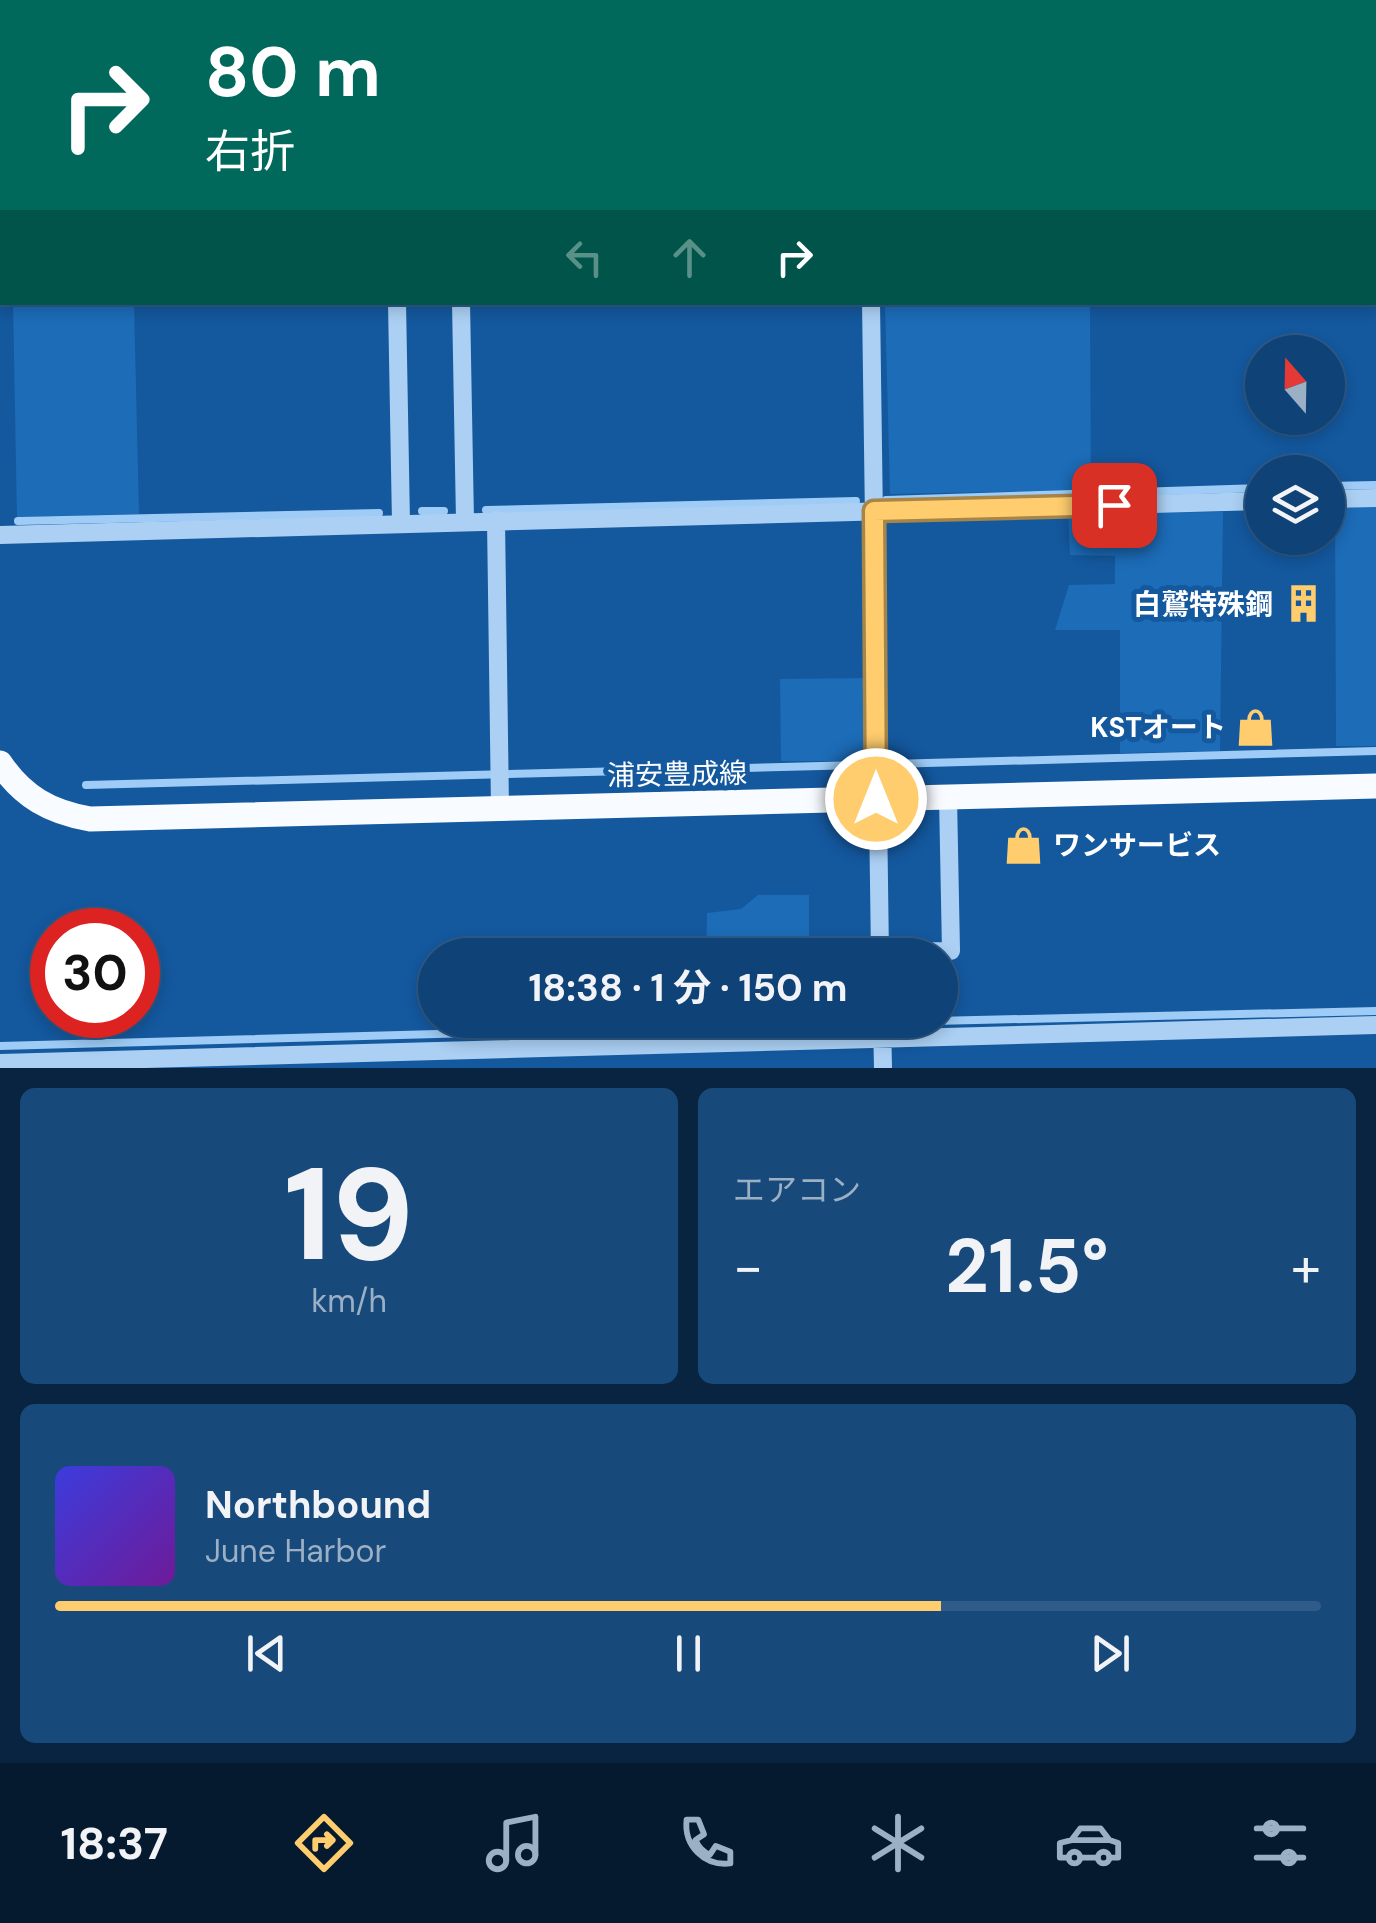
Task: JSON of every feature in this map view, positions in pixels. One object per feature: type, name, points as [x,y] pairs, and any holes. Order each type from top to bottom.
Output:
[{"type":"main road","name":"浦安豊成線","points":[[3,775],[56,813],[90,819],[1376,786]]},
{"type":"street","points":[[397,305],[401,523]]},
{"type":"street","points":[[461,305],[466,522]]},
{"type":"street","points":[[871,305],[880,938]]},
{"type":"street","points":[[1345,499],[1376,498]]},
{"type":"street","points":[[0,536],[1245,501]]},
{"type":"street","points":[[496,520],[500,808]]},
{"type":"street","points":[[948,797],[951,938]]},
{"type":"street","points":[[958,1028],[1376,1025]]},
{"type":"street","points":[[0,1063],[649,1038]]},
{"type":"street","points":[[882,1038],[883,1068]]},
{"type":"shaded area","points":[[13,305],[134,305],[139,514],[17,517]]},
{"type":"shaded area","points":[[885,305],[1090,305],[1091,490],[890,494]]},
{"type":"shaded area","points":[[1376,504],[1376,746],[1336,746],[1335,555],[1345,555],[1345,506]]},
{"type":"shaded area","points":[[1223,512],[1220,751],[1120,753],[1120,630],[1055,630],[1069,585],[1115,584],[1115,556],[1070,555],[1068,513]]},
{"type":"shaded area","points":[[868,678],[865,761],[781,761],[780,679]]},
{"type":"shaded area","points":[[758,895],[809,895],[809,938],[706,938],[707,913],[741,909]]},
{"type":"waterway","points":[[1345,486],[1376,485]]},
{"type":"waterway","points":[[886,500],[1245,489]]},
{"type":"waterway","points":[[486,510],[856,501]]},
{"type":"waterway","points":[[422,511],[444,511]]},
{"type":"waterway","points":[[18,521],[379,513]]},
{"type":"waterway","points":[[890,764],[1376,751]]},
{"type":"waterway","points":[[86,785],[860,765]]},
{"type":"waterway","points":[[958,1020],[1376,1011]]},
{"type":"waterway","points":[[0,1046],[418,1034]]},
{"type":"place","name":"白鷲特殊鋼","points":[[1303,604]]},
{"type":"place","name":"KSTオート","points":[[1256,727]]},
{"type":"place","name":"ワンサービス","points":[[1023,845]]},
{"type":"route","points":[[876,799],[874,511],[1114,505]]}]
